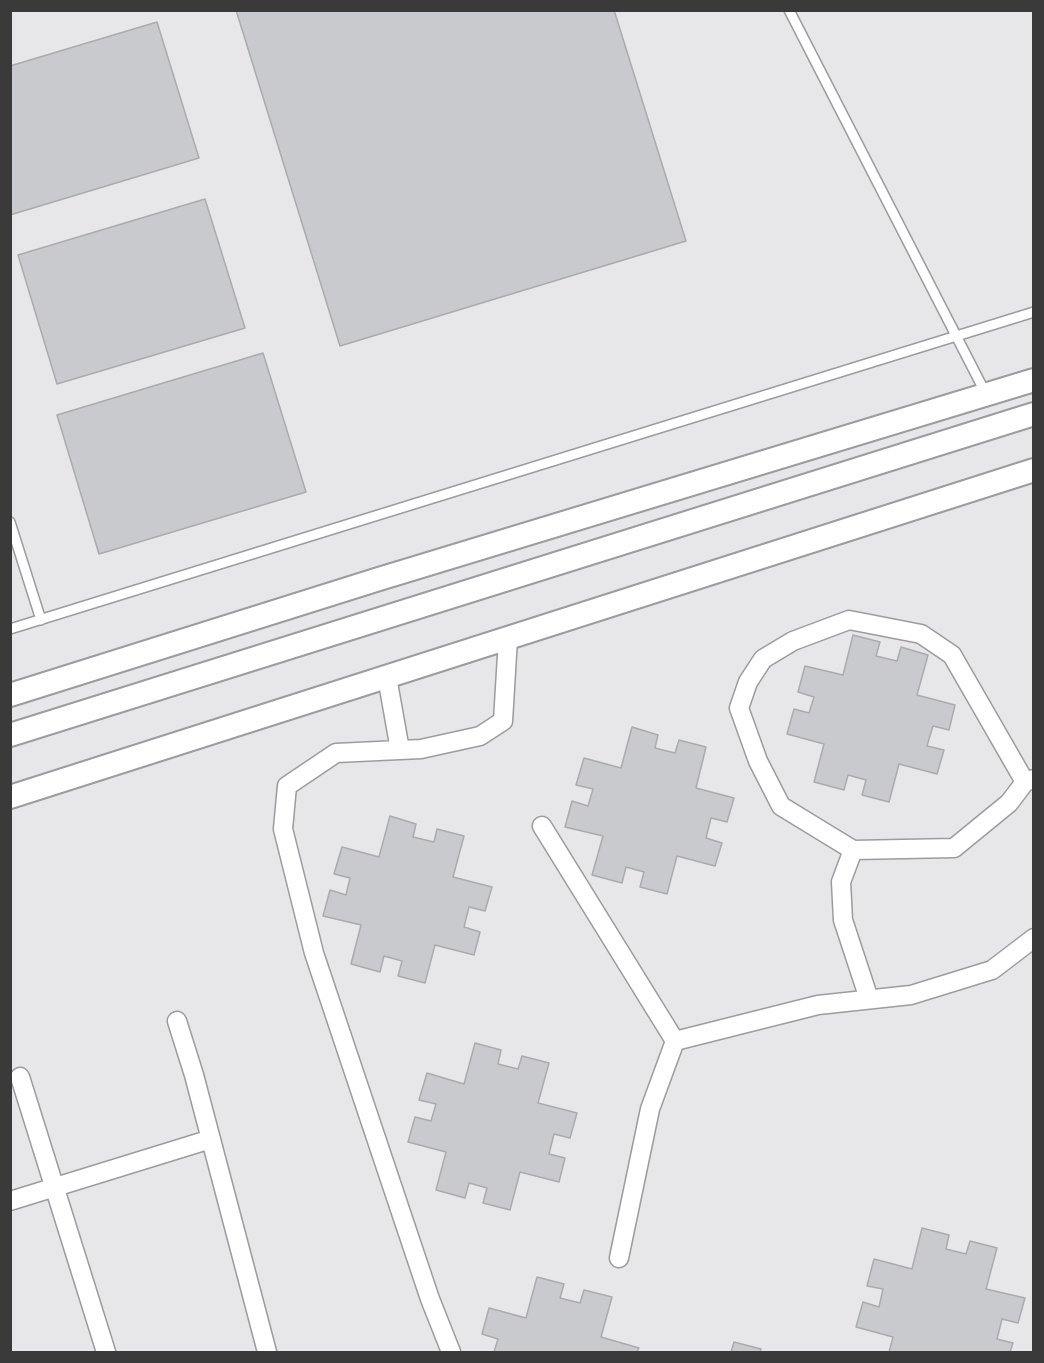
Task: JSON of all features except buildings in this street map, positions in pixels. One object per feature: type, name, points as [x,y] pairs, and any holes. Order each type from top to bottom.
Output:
[{"type":"street","points":[[10,695],[379,579],[1034,380]]},
{"type":"street","points":[[10,735],[1034,414]]},
{"type":"street","points":[[10,797],[1034,470]]},
{"type":"street","points":[[849,620],[921,634],[952,655],[1029,781],[1009,803],[954,848],[853,850],[781,806],[758,761],[739,708],[748,682],[763,659],[793,641],[849,620]]},
{"type":"street","points":[[451,1353],[430,1299],[314,953],[283,828],[287,786],[336,753],[421,749],[480,736],[503,721],[508,638]]},
{"type":"street","points":[[387,677],[400,750]]},
{"type":"street","points":[[542,826],[675,1041]]},
{"type":"street","points":[[853,850],[841,882],[843,920],[868,999]]},
{"type":"street","points":[[675,1041],[818,1005],[911,995],[992,970],[1034,938]]},
{"type":"street","points":[[177,1021],[212,1140],[267,1353]]},
{"type":"street","points":[[619,1258],[650,1109],[675,1041]]},
{"type":"street","points":[[20,1077],[105,1353]]},
{"type":"street","points":[[10,1201],[212,1140]]},
{"type":"lane","points":[[789,10],[986,394]]},
{"type":"lane","points":[[10,629],[1034,312]]},
{"type":"lane","points":[[10,522],[41,620]]}]
